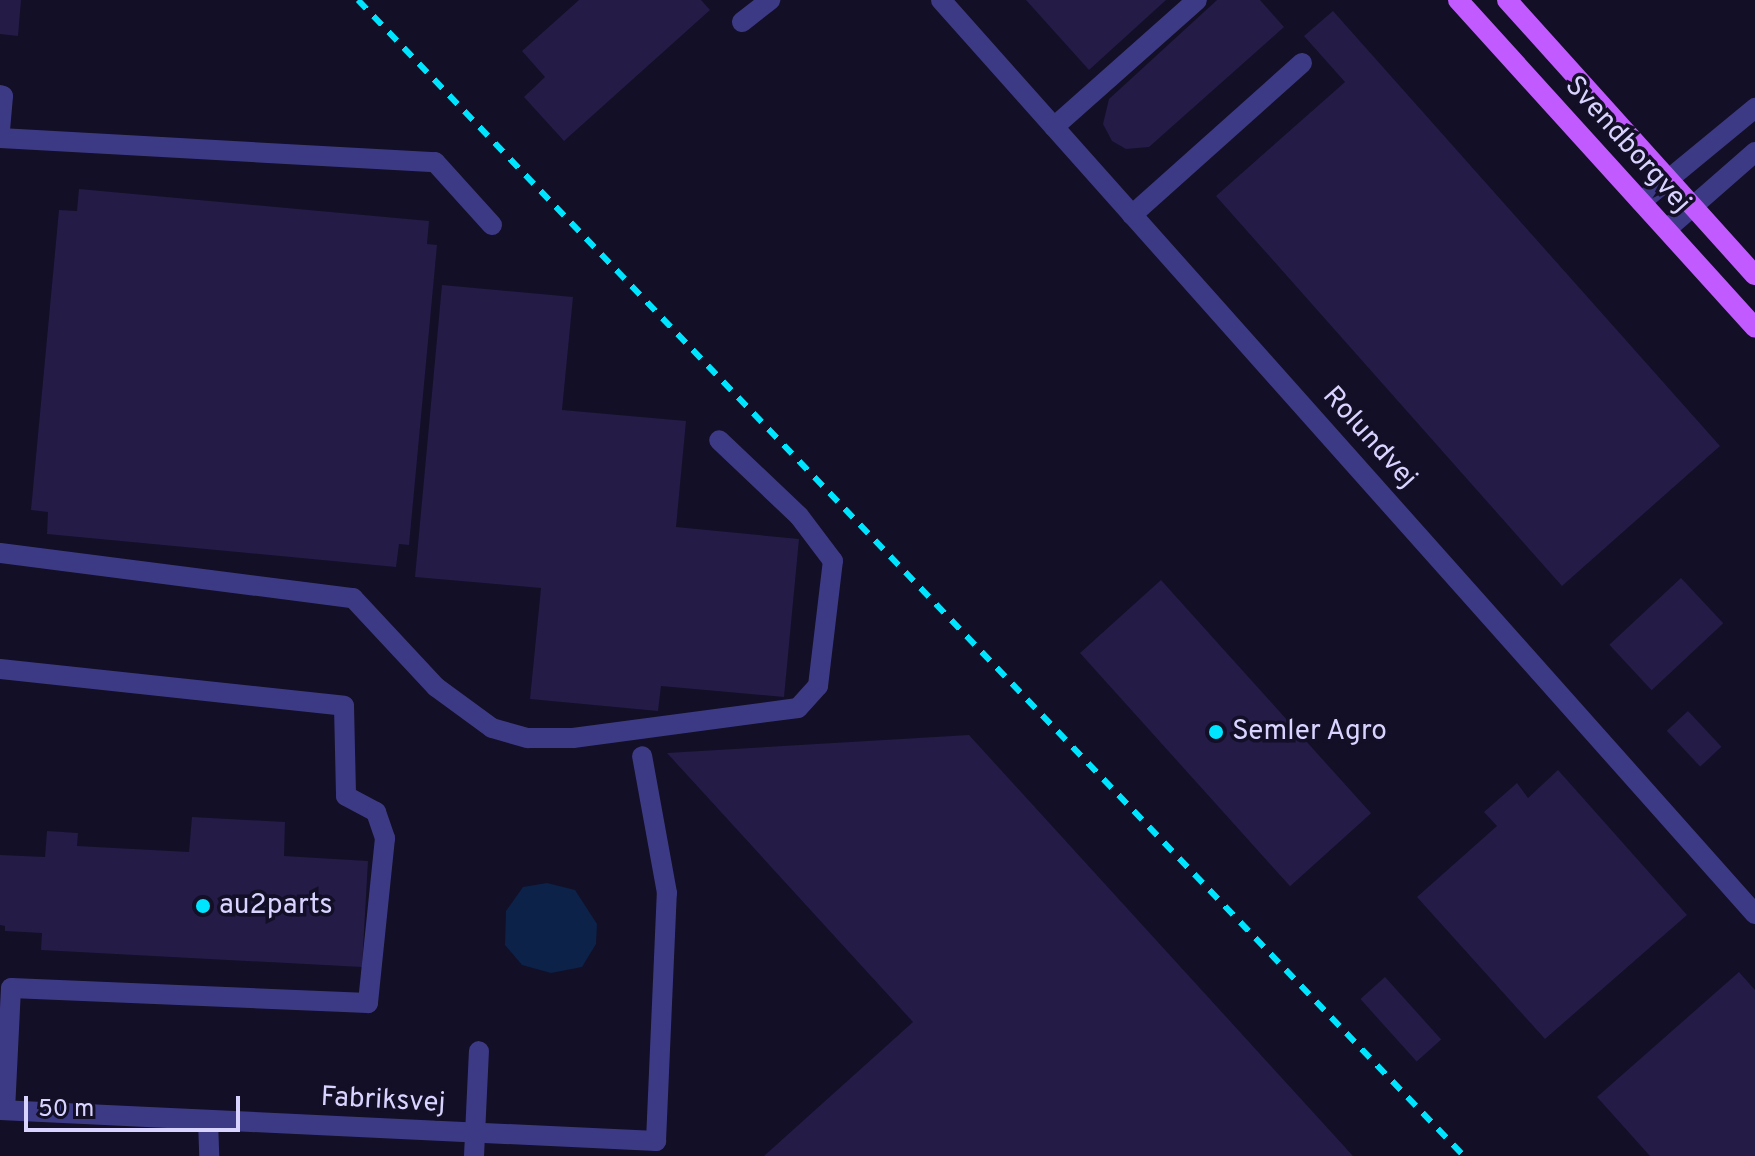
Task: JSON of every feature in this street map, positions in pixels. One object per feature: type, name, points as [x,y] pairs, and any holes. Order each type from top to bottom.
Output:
[{"type":"main road","name":"Svendborgvej","points":[[1458,0],[1755,328]]},
{"type":"main road","name":"Svendborgvej","points":[[1507,0],[1755,275]]},
{"type":"street","points":[[742,22],[770,0]]},
{"type":"street","name":"Rolundvej","points":[[941,0],[1755,914]]},
{"type":"street","points":[[1054,127],[1197,0]]},
{"type":"street","points":[[1132,215],[1302,63]]},
{"type":"street","points":[[0,95],[3,96],[0,131]]},
{"type":"street","points":[[1641,202],[1755,108]]},
{"type":"street","points":[[0,138],[435,162],[492,225]]},
{"type":"street","points":[[1667,229],[1755,152]]},
{"type":"street","points":[[0,553],[353,598],[436,687],[492,728],[528,738],[573,738],[798,708],[818,686],[833,561],[799,516],[719,440]]},
{"type":"street","points":[[0,669],[344,706],[346,796],[376,812],[385,838],[368,1003],[11,988],[3,1110]]},
{"type":"street","points":[[475,1134],[656,1141],[667,893],[642,756]]},
{"type":"street","name":"Fabriksvej","points":[[474,1156],[479,1051]]},
{"type":"street","name":"Fabriksvej","points":[[3,1110],[475,1134]]},
{"type":"street","points":[[208,1120],[209,1156]]},
{"type":"water","points":[[547,883],[575,890],[597,924],[596,944],[582,967],[551,973],[522,965],[505,945],[506,911],[523,887]]},
{"type":"building","points":[[0,0],[21,0],[18,36],[0,34]]},
{"type":"building","points":[[579,0],[701,0],[710,10],[564,141],[524,97],[545,77],[522,51]]},
{"type":"building","points":[[1026,0],[1166,0],[1089,70]]},
{"type":"building","points":[[1217,0],[1260,0],[1284,27],[1149,147],[1126,149],[1112,141],[1103,124],[1109,99]]},
{"type":"building","points":[[1333,11],[1720,446],[1562,586],[1216,196],[1345,82],[1304,36]]},
{"type":"building","points":[[79,189],[429,221],[427,244],[437,245],[409,545],[399,544],[396,567],[47,534],[48,512],[31,510],[59,210],[77,211]]},
{"type":"building","points":[[442,285],[573,297],[562,410],[686,421],[676,527],[799,539],[784,697],[661,686],[658,711],[530,699],[541,588],[415,577]]},
{"type":"building","points":[[1681,578],[1723,623],[1652,690],[1609,645]]},
{"type":"building","points":[[1161,580],[1371,813],[1290,886],[1080,653]]},
{"type":"building","points":[[1688,711],[1721,747],[1700,767],[1667,731]]},
{"type":"building","points":[[969,735],[1353,1156],[764,1156],[913,1022],[667,753]]},
{"type":"building","points":[[1558,770],[1687,915],[1545,1039],[1417,897],[1497,826],[1484,812],[1517,783],[1528,798]]},
{"type":"building","points":[[192,817],[285,822],[284,856],[368,861],[362,967],[41,950],[42,933],[5,931],[5,926],[0,925],[0,855],[45,857],[47,831],[78,833],[77,846],[189,852]]},
{"type":"building","points":[[1739,972],[1755,990],[1755,1156],[1650,1156],[1597,1097]]},
{"type":"building","points":[[1385,977],[1441,1039],[1417,1062],[1360,999]]},
{"type":"railway","points":[[358,0],[1464,1156]]},
{"type":"place","name":"Semler Agro","points":[[1216,732]]},
{"type":"place","name":"au2parts","points":[[203,906]]}]
